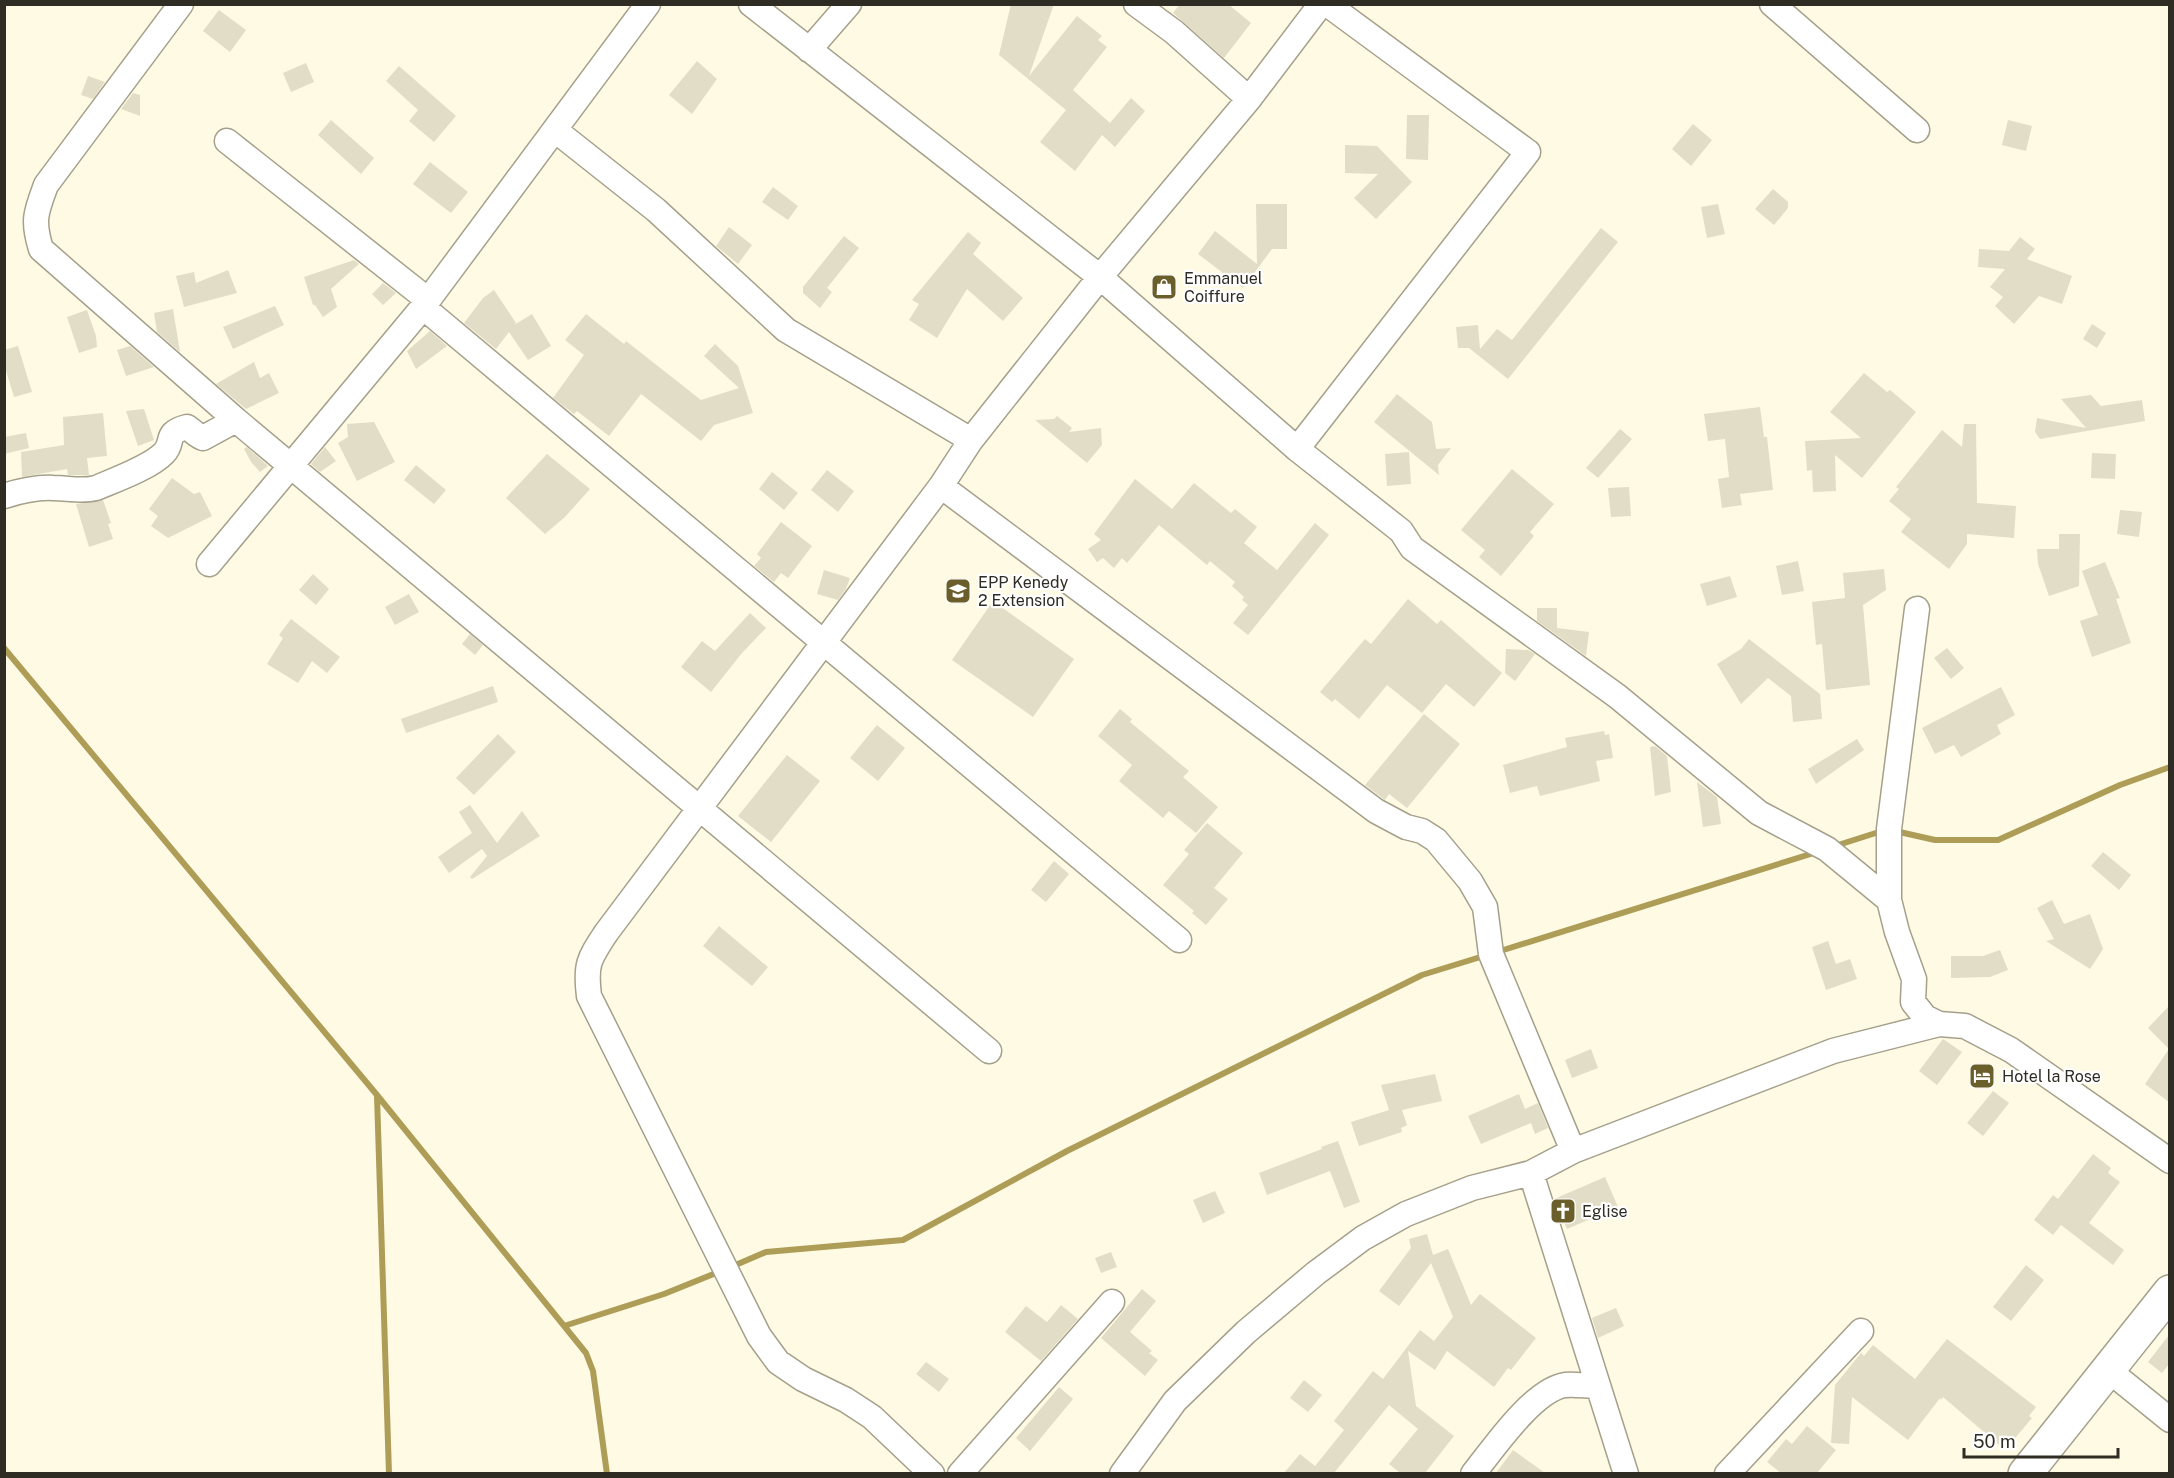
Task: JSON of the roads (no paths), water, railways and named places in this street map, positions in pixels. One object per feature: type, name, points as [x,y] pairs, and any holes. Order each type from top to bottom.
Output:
[{"type":"street","points":[[181,4],[46,184],[36,210],[35,230],[41,249],[236,420],[989,1051]]},
{"type":"street","points":[[209,564],[426,303],[648,4]]},
{"type":"street","points":[[751,4],[1100,277],[1297,449],[1401,531],[1412,548],[1617,696],[1759,813],[1827,849],[1888,900]]},
{"type":"street","points":[[809,50],[849,4]]},
{"type":"street","points":[[1136,4],[1174,32],[1249,99]]},
{"type":"street","points":[[932,1473],[872,1417],[777,1362],[759,1336],[589,996],[586,974],[590,957],[941,486],[971,440],[1100,277],[1249,99],[1321,4]]},
{"type":"street","points":[[1297,449],[1528,152],[1327,4]]},
{"type":"street","points":[[1772,4],[1917,130]]},
{"type":"street","points":[[555,130],[656,210],[786,330],[971,440]]},
{"type":"street","points":[[227,141],[426,303],[823,642],[1179,939]]},
{"type":"street","points":[[4,496],[20,491],[50,488],[76,491],[96,488],[156,460],[167,451],[171,435],[178,429],[187,427],[198,437],[203,438],[236,420]]},
{"type":"street","points":[[941,486],[1376,811],[1406,827],[1422,831],[1436,840],[1470,881],[1485,907],[1491,954],[1574,1151]]},
{"type":"street","points":[[1917,609],[1889,829],[1888,900],[1914,980],[1913,1002],[1925,1017],[1939,1024]]},
{"type":"street","points":[[1122,1473],[1175,1401],[1246,1332],[1316,1273],[1363,1238],[1406,1214],[1472,1188],[1531,1173],[1574,1151],[1833,1052],[1939,1024],[1965,1026],[2011,1050],[2169,1161]]},
{"type":"street","points":[[1531,1173],[1626,1473]]},
{"type":"street","points":[[2025,1473],[2169,1292]]},
{"type":"street","points":[[960,1473],[1112,1302]]},
{"type":"street","points":[[1727,1473],[1862,1330]]},
{"type":"street","points":[[2107,1370],[2169,1420]]},
{"type":"street","points":[[1473,1473],[1516,1420],[1545,1392],[1565,1385],[1597,1386]]},
{"type":"waterway","points":[[4,648],[377,1095],[586,1353],[593,1371],[607,1474]]},
{"type":"waterway","points":[[1895,831],[1935,840],[1998,840],[2120,785],[2170,767]]},
{"type":"waterway","points":[[1835,846],[1882,831]]},
{"type":"waterway","points":[[1497,952],[1817,852]]},
{"type":"waterway","points":[[731,1267],[766,1252],[903,1240],[1067,1151],[1422,975],[1487,955]]},
{"type":"waterway","points":[[377,1096],[389,1474]]},
{"type":"waterway","points":[[564,1326],[664,1294],[721,1271]]},
{"type":"place","name":"Emmanuel Coiffure","points":[[1164,287]]},
{"type":"place","name":"EPP Kenedy 2 Extension","points":[[958,591]]},
{"type":"place","name":"Hotel la Rose","points":[[1982,1076]]},
{"type":"place","name":"Eglise","points":[[1563,1211]]}]
